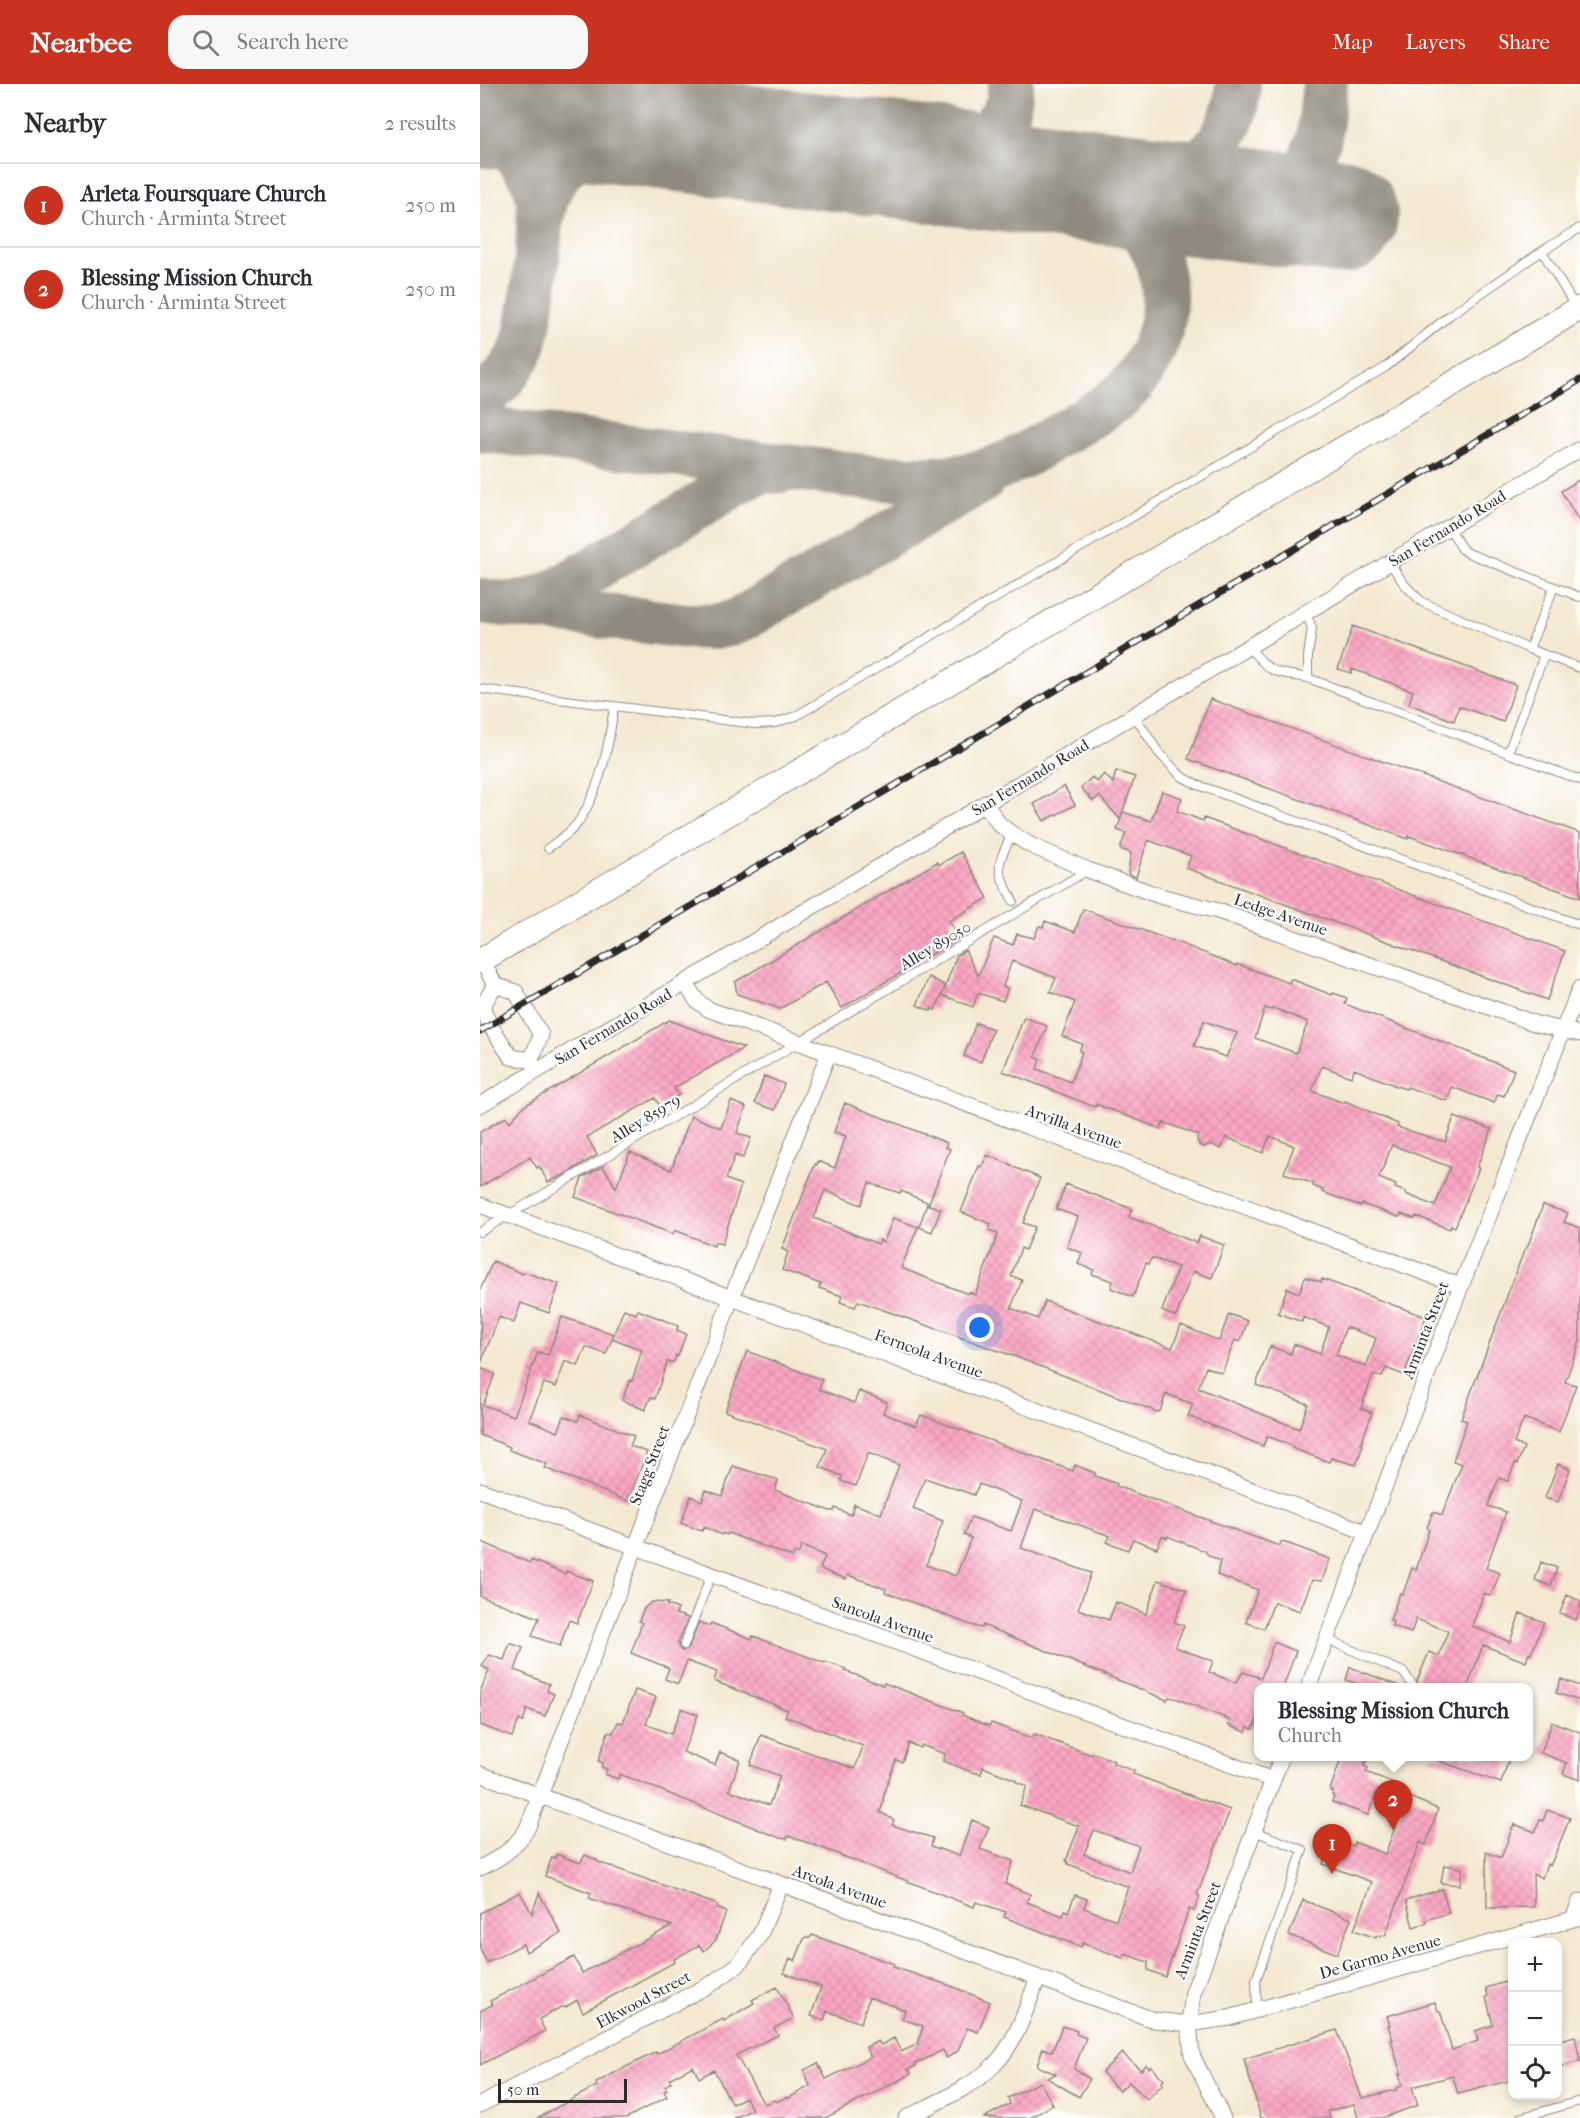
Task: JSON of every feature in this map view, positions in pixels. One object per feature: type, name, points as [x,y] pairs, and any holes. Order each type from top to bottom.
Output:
[{"type":"main road","points":[[481,959],[1578,308]]},
{"type":"street","name":"San Fernando Road","points":[[480,1105],[535,1065],[685,983],[985,803],[1250,648],[1580,449]]},
{"type":"street","name":"Ledge Avenue","points":[[985,803],[999,824],[1012,834],[1032,846],[1088,870],[1160,896],[1218,911],[1537,1024],[1580,1034]]},
{"type":"street","points":[[481,959],[495,985],[516,992],[541,1035],[535,1065],[511,1057],[490,1025],[482,1007],[495,985]]},
{"type":"street","name":"Arvilla Avenue","points":[[685,983],[697,1002],[708,1009],[1461,1286]]},
{"type":"street","name":"Arminta Street","points":[[1310,1683],[1461,1286],[1580,988]]},
{"type":"street","name":"Stagg Street","points":[[480,1868],[505,1856],[518,1843],[527,1829],[730,1299],[828,1055]]},
{"type":"street","name":"Ferncola Avenue","points":[[480,1206],[1366,1532]]},
{"type":"street","name":"Sancola Avenue","points":[[480,1490],[1273,1780]]},
{"type":"street","name":"Arminta Street","points":[[1223,2118],[1192,2055],[1189,2024],[1193,1993],[1280,1761]]},
{"type":"street","name":"Arcola Avenue","points":[[480,1774],[1154,2020],[1189,2024]]},
{"type":"street","name":"Elkwood Street","points":[[480,2105],[711,1984],[738,1965],[760,1935],[781,1884]]},
{"type":"street","points":[[1576,1918],[1580,1901]]},
{"type":"street","name":"De Garmo Avenue","points":[[1189,2024],[1229,2018],[1576,1918]]},
{"type":"street","points":[[906,2118],[957,2091],[993,2066],[1007,2049],[1020,2024],[1038,1978]]},
{"type":"lane","points":[[480,689],[755,724],[776,723],[796,716],[1386,366],[1433,328],[1542,250],[1580,228]]},
{"type":"lane","points":[[1542,250],[1578,308]]},
{"type":"lane","points":[[1449,527],[1462,549],[1468,553],[1580,597]]},
{"type":"lane","points":[[1390,563],[1404,584],[1422,602],[1580,669]]},
{"type":"lane","points":[[1529,649],[1554,587]]},
{"type":"lane","points":[[1306,613],[1312,628],[1308,678]]},
{"type":"lane","points":[[1250,648],[1264,666],[1276,672],[1308,678],[1580,780]]},
{"type":"lane","points":[[1508,753],[1544,655]]},
{"type":"lane","points":[[548,848],[579,822],[592,795],[605,757],[614,706]]},
{"type":"lane","points":[[1134,715],[1159,753],[1180,776],[1198,785],[1580,925]]},
{"type":"lane","points":[[1012,834],[1001,857],[999,872],[1013,901]]},
{"type":"lane","name":"Alley 89050","points":[[797,1043],[1088,870]]},
{"type":"lane","name":"Alley 85979","points":[[480,1232],[797,1043]]},
{"type":"lane","points":[[684,1645],[711,1575]]},
{"type":"lane","points":[[1326,1639],[1403,1672],[1411,1683]]},
{"type":"lane","points":[[1254,1831],[1303,1850],[1256,1980],[1257,2010]]},
{"type":"lane","points":[[1520,2118],[1580,2101]]},
{"type":"building","points":[[1580,479],[1580,523],[1561,491]]},
{"type":"building","points":[[1353,626],[1516,685],[1503,722],[1459,706],[1454,721],[1409,704],[1413,691],[1352,669],[1351,673],[1338,669]]},
{"type":"building","points":[[1210,699],[1580,833],[1580,898],[1409,836],[1408,839],[1188,759]]},
{"type":"building","points":[[1116,771],[1135,777],[1120,819],[1099,796],[1093,801],[1081,788],[1092,777],[1097,782],[1104,774],[1113,783]]},
{"type":"building","points":[[1064,786],[1075,805],[1044,821],[1034,804]]},
{"type":"building","points":[[1162,791],[1182,798],[1177,811],[1203,821],[1204,818],[1565,951],[1547,1000],[1186,868],[1191,856],[1148,840],[1136,877],[1128,874],[1131,853],[1120,849],[1126,833],[1117,830],[1123,812],[1151,821]]},
{"type":"building","points":[[961,852],[988,898],[949,921],[959,938],[842,1008],[826,982],[780,1009],[737,994],[735,982],[937,862],[939,865]]},
{"type":"building","points":[[1083,909],[1172,940],[1237,966],[1237,964],[1289,983],[1291,979],[1332,995],[1333,993],[1347,998],[1345,1004],[1514,1070],[1504,1096],[1498,1094],[1494,1103],[1452,1087],[1447,1101],[1407,1087],[1406,1089],[1399,1087],[1354,1069],[1351,1077],[1322,1066],[1312,1091],[1344,1103],[1345,1101],[1398,1124],[1397,1127],[1445,1142],[1454,1117],[1492,1129],[1455,1227],[1451,1225],[1450,1229],[1416,1216],[1415,1219],[1401,1214],[1399,1217],[1322,1192],[1323,1190],[1313,1186],[1314,1184],[1284,1173],[1294,1146],[1270,1136],[1263,1153],[1226,1137],[1221,1149],[1211,1144],[1204,1147],[1199,1145],[1198,1135],[1163,1122],[1161,1129],[1096,1104],[1095,1107],[1003,1071],[1024,1017],[1047,1026],[1035,1057],[1040,1059],[1037,1069],[1071,1082],[1082,1052],[1079,1051],[1082,1044],[1062,1036],[1075,1002],[1050,992],[1056,978],[1012,961],[1003,986],[1008,988],[1003,1001],[978,993],[973,1007],[942,995],[957,955],[965,950],[978,976],[994,938],[1013,945],[1017,934],[1034,938],[1039,926],[1043,927],[1045,921],[1075,932]],"holes":[[[1265,1008],[1272,1010],[1273,1008],[1308,1022],[1296,1053],[1255,1038]],[[1204,1021],[1237,1033],[1226,1057],[1194,1046]],[[1392,1145],[1450,1167],[1435,1206],[1406,1194],[1395,1188],[1396,1185],[1379,1178]]]},
{"type":"building","points":[[929,977],[946,986],[935,1010],[932,1008],[931,1011],[917,1005]]},
{"type":"building","points":[[669,1020],[744,1048],[674,1088],[679,1095],[660,1106],[655,1098],[587,1137],[597,1155],[564,1175],[548,1182],[539,1166],[537,1168],[530,1157],[480,1187],[480,1132],[506,1117],[510,1122],[524,1106]]},
{"type":"building","points":[[976,1023],[993,1029],[981,1062],[964,1056]]},
{"type":"building","points":[[764,1076],[784,1084],[775,1110],[755,1103]]},
{"type":"building","points":[[731,1101],[746,1107],[737,1133],[751,1138],[743,1158],[735,1155],[726,1179],[741,1185],[722,1244],[715,1242],[714,1246],[675,1230],[673,1234],[575,1197],[582,1178],[603,1166],[616,1188],[630,1152],[671,1170],[691,1116],[721,1128]]},
{"type":"building","points":[[845,1103],[947,1143],[945,1147],[950,1149],[929,1203],[901,1191],[900,1193],[869,1183],[861,1205],[825,1190],[814,1218],[878,1244],[880,1240],[884,1242],[893,1218],[918,1227],[901,1268],[975,1295],[998,1234],[989,1230],[991,1224],[961,1212],[979,1166],[982,1167],[987,1155],[1012,1165],[1040,1178],[1023,1223],[1035,1227],[1025,1250],[1021,1248],[1011,1276],[1022,1280],[1011,1308],[1038,1319],[1045,1301],[1172,1348],[1181,1325],[1219,1341],[1229,1314],[1248,1321],[1240,1342],[1235,1340],[1222,1373],[1206,1367],[1198,1388],[1299,1429],[1308,1404],[1256,1385],[1270,1346],[1291,1354],[1294,1344],[1320,1354],[1329,1327],[1303,1317],[1302,1322],[1278,1313],[1287,1288],[1299,1293],[1305,1277],[1321,1282],[1322,1279],[1426,1317],[1404,1375],[1386,1368],[1382,1377],[1373,1375],[1361,1408],[1372,1413],[1356,1465],[1331,1458],[1329,1462],[1267,1436],[1263,1446],[1188,1416],[1193,1404],[1166,1394],[1160,1411],[1157,1412],[1019,1358],[858,1301],[855,1307],[840,1302],[842,1296],[819,1288],[821,1284],[782,1270],[788,1252],[782,1249],[815,1164],[817,1165],[818,1161],[835,1168],[846,1136],[834,1132]],"holes":[[[1346,1327],[1376,1338],[1366,1367],[1336,1355]]]},
{"type":"building","points":[[1066,1184],[1132,1209],[1129,1217],[1197,1243],[1200,1236],[1224,1245],[1212,1278],[1193,1271],[1176,1317],[1162,1311],[1178,1267],[1152,1258],[1148,1264],[1146,1263],[1133,1297],[1111,1288],[1113,1281],[1092,1274],[1094,1270],[1078,1264],[1082,1253],[1067,1247],[1078,1217],[1056,1209]]},
{"type":"building","points":[[927,1204],[941,1209],[932,1232],[919,1227]]},
{"type":"building","points":[[1543,1205],[1568,1213],[1564,1222],[1580,1228],[1580,1341],[1565,1382],[1576,1385],[1559,1432],[1524,1418],[1514,1443],[1524,1447],[1508,1481],[1499,1478],[1488,1506],[1506,1512],[1486,1568],[1500,1573],[1491,1596],[1484,1593],[1472,1626],[1510,1642],[1520,1613],[1544,1622],[1526,1662],[1483,1645],[1469,1683],[1418,1683],[1429,1652],[1439,1656],[1448,1631],[1416,1619],[1411,1633],[1392,1626],[1393,1621],[1390,1620],[1400,1593],[1403,1594],[1412,1568],[1416,1570],[1433,1512],[1442,1515],[1462,1464],[1453,1461],[1467,1421],[1461,1419],[1525,1248],[1527,1248]]},
{"type":"building","points":[[493,1261],[523,1274],[524,1272],[559,1284],[549,1313],[521,1303],[514,1323],[499,1317],[481,1363],[480,1290]]},
{"type":"building","points":[[624,1309],[636,1314],[638,1310],[661,1319],[678,1326],[677,1330],[686,1334],[674,1362],[667,1362],[655,1399],[651,1397],[645,1410],[622,1400],[630,1380],[632,1381],[642,1350],[612,1338]]},
{"type":"building","points":[[562,1317],[614,1334],[606,1354],[586,1347],[578,1366],[565,1361],[556,1387],[544,1383],[529,1420],[558,1432],[564,1416],[578,1421],[580,1415],[634,1436],[630,1446],[647,1452],[628,1501],[545,1468],[547,1464],[509,1450],[510,1447],[480,1435],[480,1368],[495,1374],[483,1405],[514,1416],[538,1352],[548,1355]]},
{"type":"building","points":[[747,1351],[822,1380],[819,1389],[854,1403],[859,1391],[887,1402],[883,1413],[916,1426],[921,1415],[1073,1471],[1075,1465],[1117,1484],[1116,1486],[1280,1546],[1281,1542],[1289,1544],[1330,1559],[1322,1581],[1312,1580],[1300,1611],[1274,1602],[1264,1629],[1246,1622],[1258,1590],[1217,1575],[1220,1561],[1205,1551],[1167,1536],[1167,1538],[1162,1536],[1157,1548],[1133,1539],[1128,1550],[1107,1542],[1110,1536],[1035,1509],[1021,1548],[1091,1573],[1078,1609],[1109,1620],[1116,1602],[1146,1614],[1158,1580],[1187,1590],[1174,1622],[1184,1626],[1175,1647],[1213,1661],[1209,1672],[1236,1683],[1243,1672],[1261,1678],[1274,1642],[1296,1651],[1285,1683],[1254,1683],[1254,1727],[1253,1729],[1248,1727],[1246,1732],[1228,1725],[1230,1721],[1223,1717],[1178,1699],[1169,1697],[1167,1700],[983,1625],[982,1628],[971,1625],[885,1592],[886,1589],[848,1575],[846,1579],[820,1569],[825,1556],[802,1546],[798,1554],[795,1553],[793,1557],[728,1533],[722,1535],[704,1527],[702,1531],[681,1523],[691,1496],[702,1501],[706,1490],[722,1496],[733,1466],[778,1480],[775,1490],[830,1511],[834,1511],[835,1508],[851,1515],[854,1504],[881,1514],[899,1465],[868,1453],[856,1486],[841,1481],[842,1476],[820,1467],[827,1449],[725,1411]],"holes":[[[925,1478],[974,1495],[979,1484],[1022,1501],[1011,1531],[971,1517],[964,1535],[971,1538],[956,1576],[926,1565],[943,1521],[913,1509]]]},
{"type":"building","points":[[1558,1464],[1570,1469],[1558,1502],[1545,1498]]},
{"type":"building","points":[[480,1541],[530,1563],[531,1560],[565,1574],[566,1571],[593,1581],[577,1623],[569,1620],[560,1646],[532,1636],[539,1618],[480,1596]]},
{"type":"building","points":[[1541,1562],[1557,1568],[1551,1586],[1535,1580]]},
{"type":"building","points":[[1567,1595],[1580,1601],[1580,1610],[1576,1620],[1560,1613]]},
{"type":"building","points":[[652,1602],[668,1603],[667,1605],[678,1609],[676,1614],[688,1618],[678,1643],[682,1651],[689,1648],[699,1622],[709,1626],[711,1623],[752,1639],[753,1636],[846,1669],[845,1671],[883,1685],[884,1683],[963,1713],[962,1715],[989,1726],[991,1723],[1032,1738],[1034,1734],[1092,1755],[1093,1753],[1134,1771],[1133,1774],[1230,1810],[1197,1895],[1200,1896],[1194,1911],[1189,1909],[1165,1977],[1148,1970],[1148,1962],[1125,1954],[1123,1958],[1082,1943],[1081,1947],[1004,1917],[1006,1912],[976,1902],[974,1907],[817,1846],[788,1836],[787,1839],[780,1838],[620,1774],[618,1779],[605,1774],[607,1769],[601,1767],[603,1763],[598,1761],[608,1732],[613,1733],[618,1722],[623,1723],[635,1690],[656,1697],[646,1724],[671,1734],[682,1708],[698,1715],[683,1752],[715,1765],[720,1752],[740,1760],[729,1790],[769,1805],[780,1776],[750,1765],[761,1735],[855,1769],[863,1746],[785,1716],[788,1710],[714,1681],[717,1672],[687,1661],[678,1684],[665,1679],[669,1668],[631,1653],[642,1623],[639,1621],[644,1608]],"holes":[[[909,1743],[945,1754],[943,1761],[972,1772],[981,1774],[983,1767],[1016,1780],[1027,1786],[1020,1805],[1079,1826],[1066,1861],[1068,1864],[1128,1887],[1116,1920],[1084,1908],[1087,1899],[1075,1895],[1068,1912],[1065,1910],[1063,1916],[1027,1902],[1030,1894],[1005,1884],[1013,1861],[980,1849],[989,1827],[972,1820],[959,1856],[931,1846],[933,1838],[892,1825],[894,1820],[880,1812],[885,1789],[896,1760],[902,1762]],[[1094,1830],[1139,1846],[1130,1872],[1084,1854]]]},
{"type":"building","points":[[510,1643],[523,1648],[515,1670],[549,1684],[547,1691],[554,1694],[545,1716],[527,1709],[523,1722],[519,1720],[512,1737],[480,1725],[480,1692],[489,1670],[482,1666],[489,1655],[504,1660]]},
{"type":"building","points":[[1350,1667],[1392,1683],[1354,1683],[1346,1680]]},
{"type":"building","points":[[1561,1679],[1580,1686],[1580,1701],[1556,1693]]},
{"type":"building","points":[[1552,1722],[1580,1732],[1580,1780],[1563,1774],[1567,1763],[1541,1753]]},
{"type":"building","points":[[1340,1761],[1366,1761],[1364,1766],[1368,1768],[1366,1772],[1399,1785],[1392,1800],[1376,1793],[1368,1815],[1332,1802],[1334,1796],[1333,1791],[1330,1790]]},
{"type":"building","points":[[1439,1761],[1508,1761],[1501,1783]]},
{"type":"building","points":[[1407,1796],[1438,1809],[1426,1845],[1420,1842],[1385,1936],[1377,1935],[1376,1938],[1354,1930],[1372,1882],[1323,1864],[1333,1838],[1353,1846],[1354,1842],[1385,1854]]},
{"type":"building","points":[[1547,1810],[1570,1818],[1550,1866],[1547,1864],[1542,1878],[1533,1874],[1534,1907],[1487,1908],[1486,1852],[1501,1858],[1514,1824],[1535,1832]]},
{"type":"building","points":[[556,1854],[580,1863],[585,1855],[598,1862],[718,1905],[717,1908],[726,1912],[716,1940],[704,1951],[699,1945],[674,1959],[675,1962],[583,2012],[577,2000],[566,2007],[561,2007],[539,2019],[545,2031],[480,2065],[480,2011],[492,2005],[490,2001],[574,1957],[582,1973],[672,1926],[589,1898],[591,1893],[545,1876],[552,1857],[555,1858]]},
{"type":"building","points":[[1444,1865],[1462,1868],[1460,1885],[1441,1883]]},
{"type":"building","points":[[1442,1889],[1449,1913],[1426,1920],[1427,1923],[1413,1927],[1406,1900]]},
{"type":"building","points":[[520,1892],[532,1914],[539,1893],[561,1933],[526,1952],[523,1944],[487,1963],[480,1949],[480,1913]]},
{"type":"building","points":[[1303,1900],[1351,1919],[1337,1954],[1289,1935]]},
{"type":"building","points":[[812,1935],[990,2002],[978,2032],[967,2028],[958,2051],[947,2058],[943,2050],[908,2069],[911,2073],[906,2077],[825,2118],[733,2118],[752,2110],[746,2097],[732,2104],[714,2070],[699,2078],[693,2066],[669,2079],[671,2082],[665,2086],[667,2090],[664,2091],[667,2097],[626,2118],[537,2118],[597,2086],[596,2083],[612,2074],[656,2052],[657,2054],[723,2019],[724,2021],[754,2003],[752,2000],[777,1987],[794,2018],[774,2028],[778,2035],[736,2055],[764,2104],[786,2097],[787,2099],[810,2086],[804,2070],[818,2063],[826,2079],[871,2057],[866,2047],[878,2041],[881,2045],[894,2038],[901,2052],[918,2044],[923,2026],[902,2019],[905,2010],[869,1997],[861,2023],[827,2011],[824,2020],[811,2016],[821,1987],[784,1973],[790,1958],[795,1961],[804,1939]]},
{"type":"building","points":[[1505,1982],[1508,1983],[1508,2081],[1458,2094],[1453,2076],[1412,2087],[1418,2105],[1382,2118],[1358,2118],[1354,2104],[1328,2111],[1330,2118],[1261,2118],[1244,2059],[1337,2030],[1362,2098],[1396,2090],[1402,2086],[1399,2074],[1401,2074],[1387,2016],[1435,2002],[1452,2050],[1478,2041],[1475,2031],[1493,2025],[1486,1988]]},
{"type":"building","points":[[1062,2026],[1077,2031],[1076,2034],[1086,2038],[1074,2069],[1090,2079],[1079,2097],[1047,2078],[1056,2074],[1037,2066],[1043,2048],[1052,2052]]},
{"type":"building","points":[[1575,2036],[1580,2061],[1562,2066],[1562,2040]]},
{"type":"building","points":[[1122,2053],[1141,2070],[1146,2065],[1149,2068],[1151,2066],[1164,2080],[1163,2084],[1147,2099],[1129,2082],[1119,2091],[1102,2072]]},
{"type":"building","points":[[1040,2082],[1053,2105],[1030,2118],[983,2118],[1010,2104],[1008,2098]]},
{"type":"taxiway","points":[[480,97],[512,84]]},
{"type":"taxiway","points":[[582,84],[596,102],[616,115],[661,130]]},
{"type":"taxiway","points":[[922,164],[959,155],[983,142],[1008,107],[1011,84]]},
{"type":"taxiway","points":[[1100,186],[1129,187],[1154,183],[1174,177],[1191,168],[1206,156],[1229,125],[1238,84]]},
{"type":"taxiway","points":[[1291,210],[1319,138],[1325,84]]},
{"type":"taxiway","points":[[480,124],[507,146],[523,164],[538,194],[539,207],[535,275],[524,342],[520,354],[507,373],[480,399]]},
{"type":"taxiway","points":[[540,224],[547,196],[556,178],[567,164],[581,153],[613,140],[667,132]]},
{"type":"taxiway","points":[[480,429],[866,477],[946,478],[993,469],[1013,461],[1094,414],[1125,391],[1147,362],[1157,339],[1163,315],[1164,291],[1160,268],[1151,245],[1137,225],[1111,201],[1059,181]]},
{"type":"taxiway","points":[[517,603],[531,601],[553,593],[745,478],[763,471],[781,470]]},
{"type":"taxiway","points":[[480,601],[687,626],[715,627],[736,622],[982,480]]},
{"type":"runway","points":[[480,109],[1340,216]]},
{"type":"railway","points":[[480,1031],[1580,380]]},
{"type":"place","name":"Blessing Mission Church","points":[[1393,1830]]},
{"type":"place","name":"Arleta Foursquare Church","points":[[1332,1874]]}]
